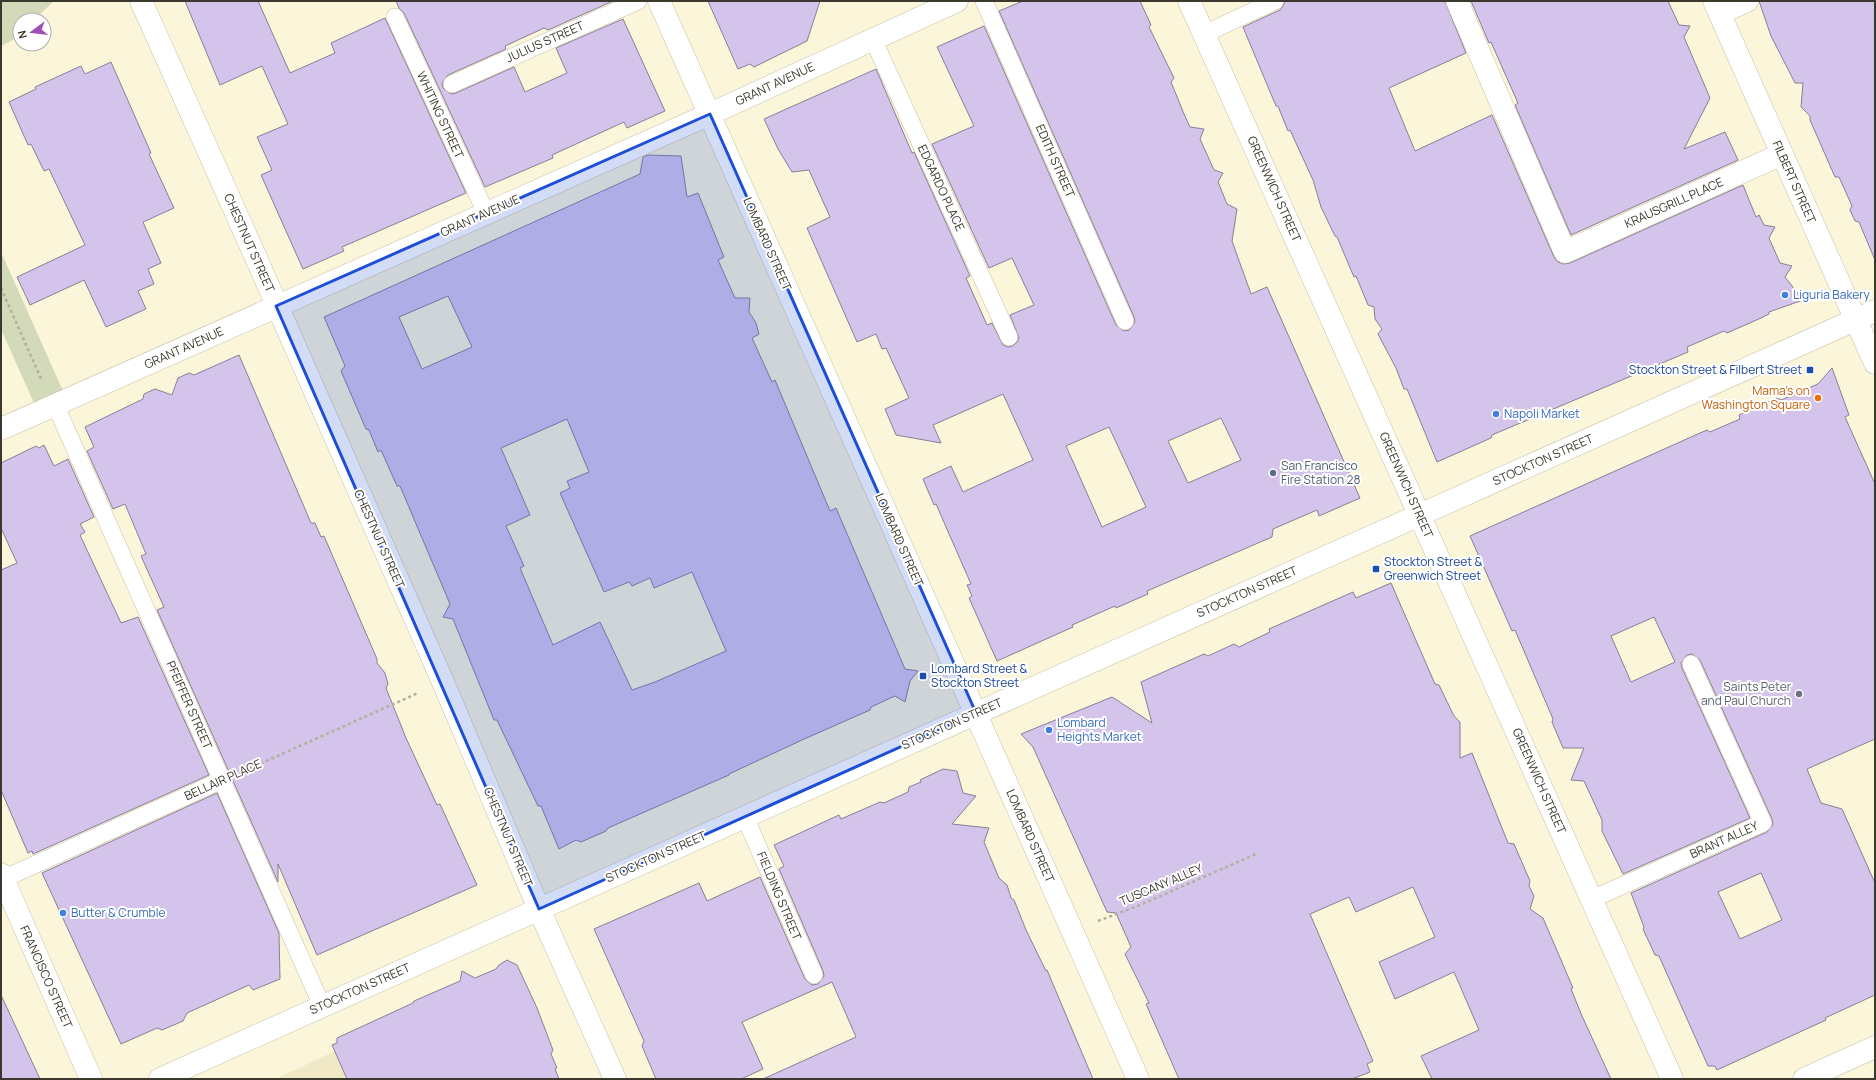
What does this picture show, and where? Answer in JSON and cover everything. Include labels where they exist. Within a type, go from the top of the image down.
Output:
[{"type":"street","name":"CHESTNUT STREET","points":[[141,1],[443,682],[539,909],[615,1079]]},
{"type":"street","name":"LOMBARD STREET","points":[[659,1],[1138,1079]]},
{"type":"street","name":"GRANT AVENUE","points":[[1,429],[710,114],[958,1]]},
{"type":"street","name":"GREENWICH STREET","points":[[1189,1],[1672,1079]]},
{"type":"street","name":"KRAUSGRILL PLACE","points":[[1457,1],[1565,252],[1782,154]]},
{"type":"street","points":[[1717,7],[1747,1]]},
{"type":"street","name":"FILBERT STREET","points":[[1717,7],[1875,363]]},
{"type":"street","name":"STOCKTON STREET","points":[[160,1079],[1875,311]]},
{"type":"street","name":"FRANCISCO STREET","points":[[2,877],[91,1079]]},
{"type":"street","points":[[1804,1079],[1875,1047]]},
{"type":"lane","name":"JULIUS STREET","points":[[452,84],[638,1]]},
{"type":"lane","name":"EDITH STREET","points":[[984,1],[1125,320]]},
{"type":"lane","points":[[1204,34],[1275,1]]},
{"type":"lane","name":"WHITING STREET","points":[[395,17],[486,213]]},
{"type":"lane","name":"EDGARDO PLACE","points":[[873,39],[1010,337]]},
{"type":"lane","name":"PFEIFFER STREET","points":[[55,404],[322,1006]]},
{"type":"lane","name":"BRANT ALLEY","points":[[1592,899],[1763,823],[1691,664]]},
{"type":"lane","name":"BELLAIR PLACE","points":[[2,877],[222,780]]},
{"type":"lane","name":"FIELDING STREET","points":[[745,817],[814,975]]},
{"type":"path","points":[[1,288],[39,375]]},
{"type":"path","name":"BELLAIR PLACE","points":[[222,780],[443,682]]},
{"type":"path","name":"TUSCANY ALLEY","points":[[1073,931],[1140,905],[1256,854]]},
{"type":"highlighted area","points":[[710,114],[976,713],[539,909],[276,306]]},
{"type":"shaded area","points":[[335,1051],[347,1079],[275,1079],[286,1074]]},
{"type":"green space","points":[[1,1],[54,1],[42,12],[12,12],[12,40],[1,46]]},
{"type":"green space","points":[[1,252],[67,400],[38,412],[1,329]]},
{"type":"building","points":[[185,1],[258,1],[290,73],[335,53],[331,43],[385,18],[466,193],[342,247],[344,251],[303,269],[261,175],[272,170],[257,137],[288,124],[262,66],[220,85]]},
{"type":"building","points":[[396,1],[613,1],[548,30],[544,28],[505,46],[506,49],[448,75],[442,83],[443,88],[451,94],[456,93],[514,67],[525,92],[567,73],[556,48],[623,19],[665,111],[627,128],[624,122],[552,155],[553,158],[485,187],[404,13],[399,8]]},
{"type":"building","points":[[708,1],[820,1],[807,41],[754,67],[750,64],[738,69]]},
{"type":"building","points":[[1023,1],[1140,1],[1151,25],[1149,27],[1174,78],[1171,82],[1190,127],[1204,129],[1200,139],[1214,170],[1223,173],[1218,182],[1227,204],[1237,209],[1232,241],[1251,294],[1267,287],[1360,498],[1319,516],[1317,510],[1273,529],[1272,537],[1147,591],[1148,594],[1116,608],[1115,606],[1072,625],[1073,627],[997,661],[969,598],[972,596],[967,585],[971,584],[936,504],[934,505],[923,479],[951,466],[963,492],[1033,460],[1003,394],[933,425],[941,443],[896,435],[885,409],[909,398],[886,348],[882,349],[876,334],[857,342],[807,228],[830,217],[809,170],[792,172],[778,149],[764,119],[876,69],[912,153],[914,152],[970,276],[966,278],[987,325],[992,323],[1003,345],[1008,347],[1013,346],[1019,338],[1010,315],[1034,305],[1012,258],[989,268],[932,144],[974,126],[937,47],[984,26],[1116,325],[1124,331],[1129,330],[1135,322],[1134,317],[999,11]],"holes":[[[1221,418],[1241,460],[1188,483],[1168,441]],[[1109,427],[1146,507],[1102,527],[1066,446]]]},
{"type":"building","points":[[1285,1],[1445,1],[1466,53],[1389,88],[1415,151],[1492,115],[1554,257],[1558,262],[1564,264],[1570,263],[1743,185],[1756,217],[1759,215],[1764,225],[1775,227],[1769,238],[1780,263],[1792,266],[1785,277],[1803,300],[1769,312],[1769,314],[1761,318],[1727,333],[1724,331],[1687,347],[1688,352],[1492,435],[1491,438],[1437,462],[1407,389],[1404,389],[1396,368],[1378,334],[1382,329],[1375,319],[1374,307],[1368,305],[1356,276],[1354,277],[1337,237],[1335,236],[1321,207],[1313,180],[1290,130],[1288,131],[1278,106],[1276,106],[1243,27],[1280,10]]},
{"type":"building","points":[[1471,1],[1668,1],[1679,25],[1690,26],[1684,37],[1710,98],[1684,149],[1725,132],[1738,160],[1571,235],[1515,105],[1518,103],[1491,42],[1489,43]]},
{"type":"building","points":[[1759,1],[1875,1],[1875,260],[1859,222],[1855,221],[1850,210],[1852,206],[1839,177],[1835,177],[1810,120],[1810,116],[1801,107],[1803,83],[1795,83],[1771,36]]},
{"type":"building","points":[[111,62],[151,153],[149,154],[174,208],[143,222],[161,263],[148,269],[154,284],[138,291],[146,309],[106,327],[84,280],[30,305],[17,277],[85,245],[49,169],[44,171],[31,144],[28,145],[9,102],[36,89],[35,87],[81,66],[85,74]]},
{"type":"building","points":[[648,155],[681,156],[687,197],[698,193],[724,257],[718,260],[735,298],[750,298],[749,312],[756,323],[759,334],[752,338],[772,382],[775,380],[830,511],[836,508],[905,669],[918,671],[910,681],[905,702],[895,696],[871,707],[870,710],[802,740],[729,775],[608,828],[606,831],[581,842],[576,840],[559,849],[541,806],[538,806],[497,720],[494,720],[453,619],[443,617],[450,604],[400,486],[397,486],[381,450],[378,452],[369,430],[366,429],[341,371],[345,366],[324,317],[640,174],[643,157]],"holes":[[[448,296],[472,347],[422,369],[399,317]],[[567,419],[589,472],[567,481],[570,488],[560,493],[604,592],[629,582],[632,586],[650,578],[654,588],[692,572],[726,651],[655,682],[632,690],[600,622],[553,645],[520,568],[524,566],[506,526],[530,515],[501,448]]]},
{"type":"building","points":[[239,355],[311,523],[315,523],[321,537],[324,536],[377,659],[377,663],[385,673],[388,684],[386,688],[406,738],[437,805],[440,804],[477,885],[317,955],[278,864],[278,882],[157,610],[164,607],[141,556],[146,554],[125,504],[113,509],[87,451],[94,447],[85,427],[143,399],[144,394],[155,389],[172,395],[178,378],[189,373],[194,375]]},
{"type":"building","points":[[1832,368],[1849,415],[1845,417],[1875,484],[1875,739],[1807,769],[1821,803],[1842,809],[1875,883],[1875,995],[1825,1018],[1826,1020],[1717,1070],[1715,1066],[1708,1066],[1659,956],[1655,955],[1643,929],[1644,927],[1631,893],[1767,832],[1773,824],[1700,660],[1692,654],[1687,655],[1681,663],[1682,668],[1750,818],[1623,874],[1602,831],[1602,820],[1584,781],[1571,780],[1584,748],[1563,748],[1552,722],[1553,719],[1515,630],[1512,631],[1470,536],[1700,433],[1707,430],[1710,432],[1740,419],[1739,415],[1777,398],[1781,400],[1818,384]],"holes":[[[1654,617],[1675,662],[1631,682],[1611,636]],[[1761,873],[1782,920],[1740,939],[1718,892]]]},
{"type":"building","points":[[44,445],[54,466],[68,459],[94,517],[80,524],[85,532],[80,535],[121,623],[138,617],[209,775],[33,854],[32,851],[28,853],[1,790],[1,570],[17,563],[1,528],[1,463],[36,446],[39,448]]},
{"type":"building","points":[[1391,583],[1435,684],[1439,685],[1454,716],[1460,722],[1460,758],[1472,753],[1508,843],[1514,844],[1530,881],[1529,886],[1534,896],[1530,909],[1543,918],[1573,988],[1571,989],[1582,1016],[1611,1079],[1432,1079],[1421,1056],[1479,1030],[1454,972],[1395,999],[1379,962],[1435,937],[1413,887],[1356,912],[1349,897],[1310,914],[1373,1061],[1367,1064],[1370,1072],[1352,1079],[1179,1079],[1146,1004],[1149,1003],[1125,954],[1131,947],[1116,913],[1107,912],[1033,747],[1021,734],[1112,697],[1152,723],[1141,682],[1204,654],[1208,656],[1234,644],[1239,647],[1270,632],[1269,629],[1353,592],[1356,598]]},
{"type":"building","points":[[943,769],[957,771],[963,793],[976,796],[952,824],[989,828],[984,842],[999,878],[1007,885],[1011,898],[1014,900],[1026,930],[1046,971],[1047,970],[1093,1079],[763,1079],[856,1037],[832,982],[742,1022],[763,1069],[741,1079],[656,1079],[642,1046],[644,1041],[594,929],[699,883],[707,901],[760,877],[805,979],[812,985],[818,984],[824,976],[823,971],[779,869],[784,866],[774,845],[839,815],[841,819],[880,802],[884,803],[908,792],[909,787]]},
{"type":"building","points":[[217,793],[279,933],[280,979],[253,990],[249,985],[187,1013],[183,1021],[162,1030],[157,1028],[121,1044],[42,873]]},
{"type":"building","points":[[507,960],[517,965],[537,1008],[553,1050],[551,1054],[557,1068],[555,1069],[559,1079],[347,1079],[332,1045],[337,1043],[337,1038],[460,981],[462,971],[475,978],[496,969]]},
{"type":"building","points":[[1,995],[40,1079],[1,1079]]},
{"type":"place","name":"Liguria Bakery","points":[[1785,295]]},
{"type":"place","name":"Stockton Street & Filbert Street","points":[[1810,370]]},
{"type":"place","name":"Mama's on Washington Square","points":[[1818,398]]},
{"type":"place","name":"Napoli Market","points":[[1496,414]]},
{"type":"place","name":"San Francisco Fire Station 28","points":[[1273,473]]},
{"type":"place","name":"Stockton Street & Greenwich Street","points":[[1376,569]]},
{"type":"place","name":"Lombard Street & Stockton Street","points":[[923,676]]},
{"type":"place","name":"Saints Peter and Paul Church","points":[[1799,694]]},
{"type":"place","name":"Lombard Heights Market","points":[[1049,730]]},
{"type":"place","name":"Butter & Crumble","points":[[63,913]]}]
